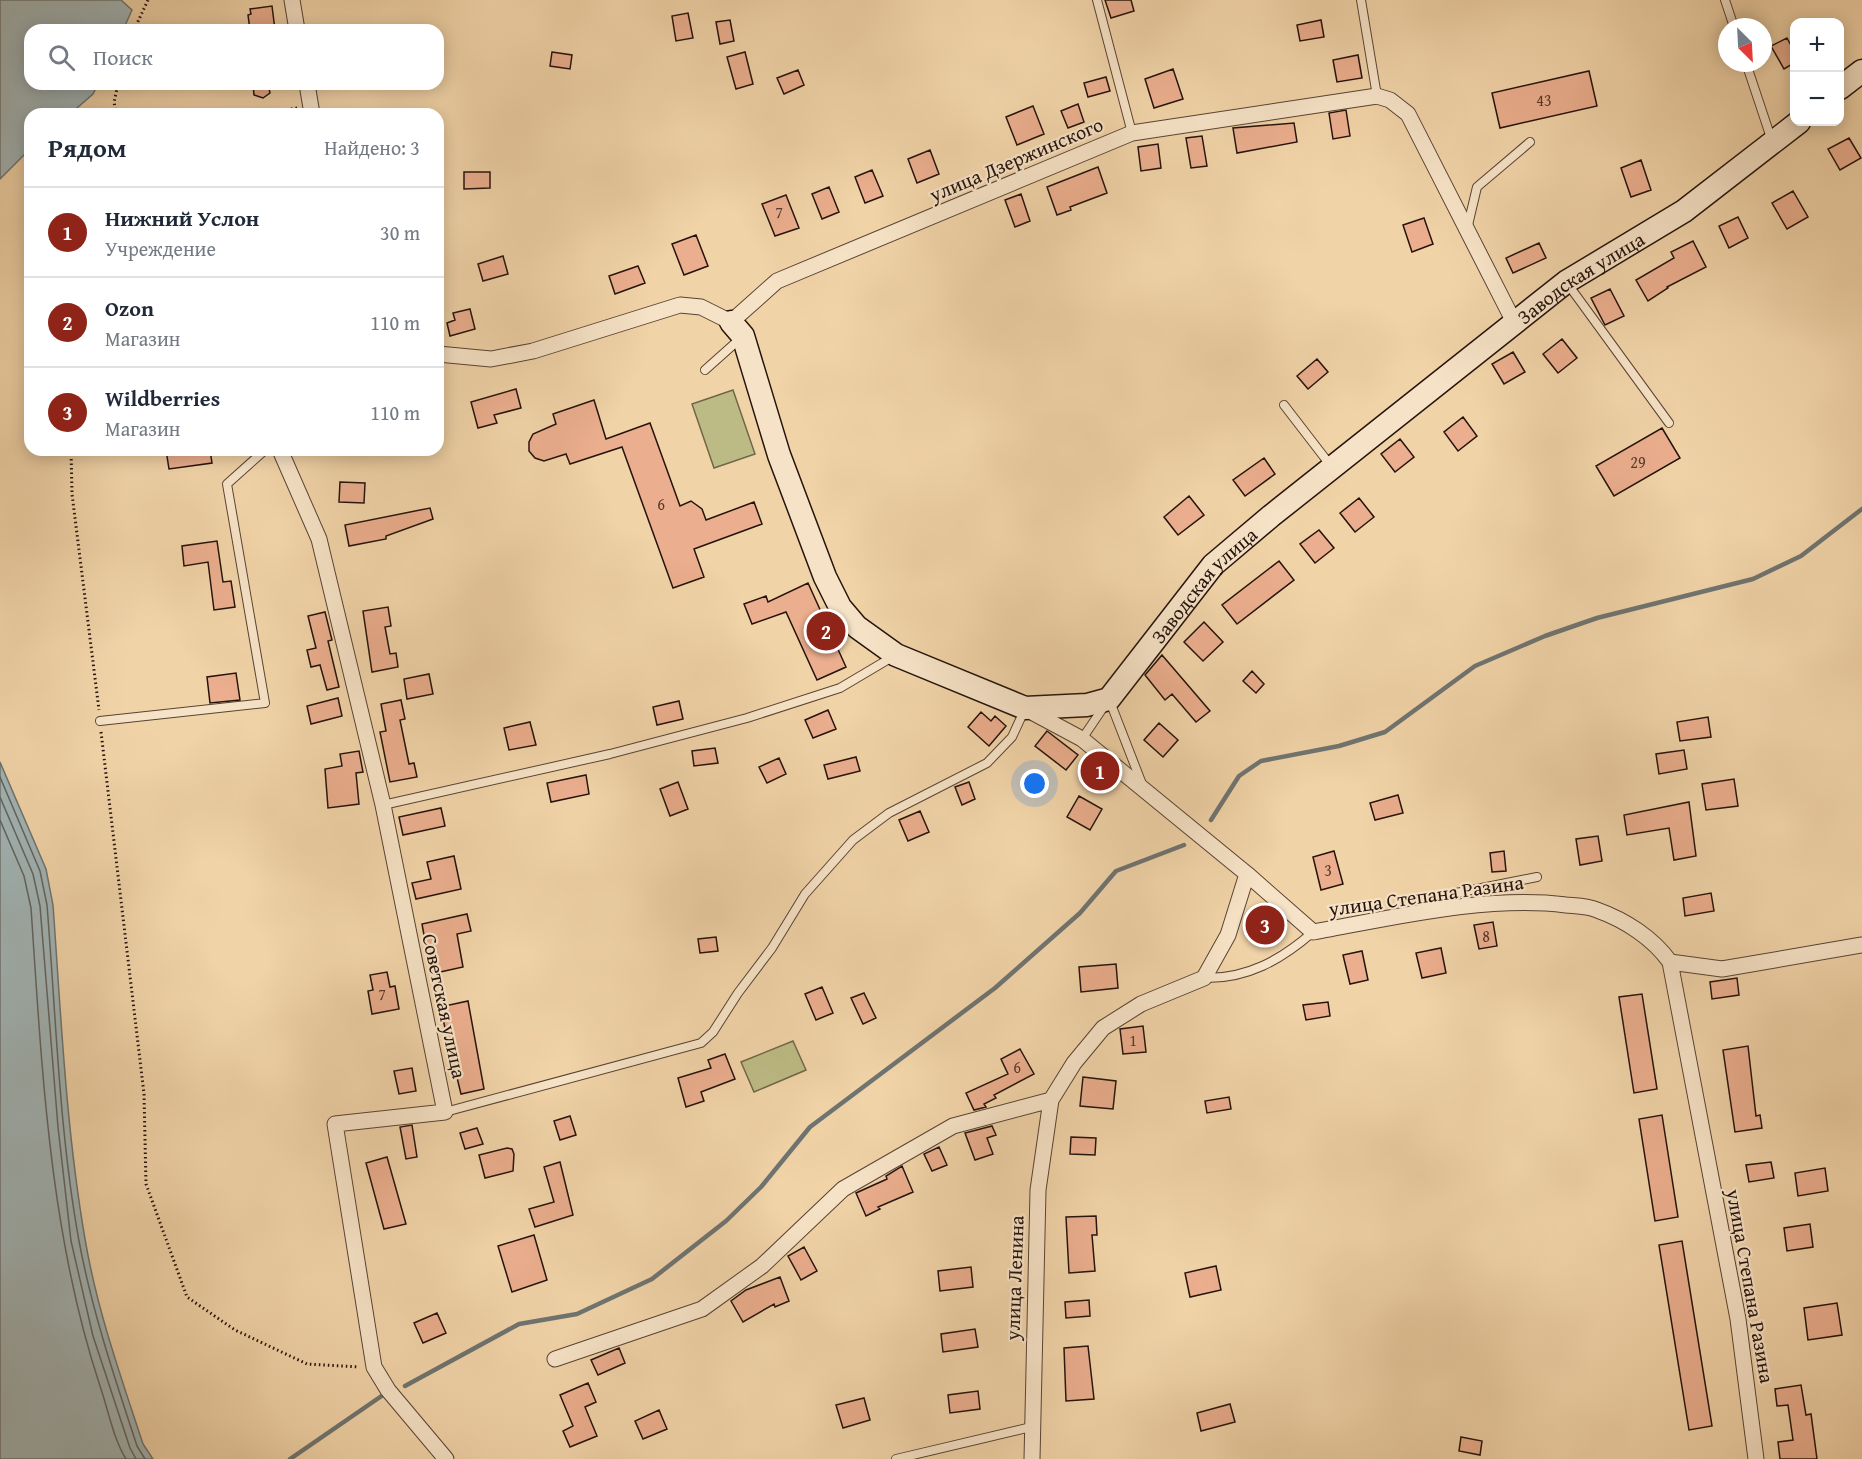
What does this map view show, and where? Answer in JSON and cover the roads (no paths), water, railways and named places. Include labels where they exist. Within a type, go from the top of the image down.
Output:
[{"type":"street","points":[[292,0],[296,24]]},
{"type":"street","points":[[1844,84],[1862,71]]},
{"type":"street","points":[[308,90],[311,108]]},
{"type":"street","points":[[1377,96],[1390,100],[1408,114],[1514,322]]},
{"type":"street","name":"улица Дзержинского","points":[[737,329],[777,281],[1132,134],[1377,96]]},
{"type":"street","name":"Заводская улица","points":[[1109,699],[1213,566],[1566,282],[1684,211],[1794,126]]},
{"type":"street","points":[[444,355],[491,359],[532,351],[680,305],[701,307],[716,312],[737,329],[779,455],[825,577],[840,607],[857,627],[896,655],[1025,708],[1082,739],[1247,874],[1312,932]]},
{"type":"street","name":"Советская улица","points":[[283,456],[319,539],[382,805],[445,1112]]},
{"type":"street","points":[[1025,708],[1087,705],[1109,699]]},
{"type":"street","points":[[1204,978],[1228,935],[1247,874]]},
{"type":"street","name":"улица Степана Разина","points":[[1312,932],[1419,914],[1532,901],[1595,909],[1635,928],[1670,962],[1738,1319],[1756,1459]]},
{"type":"street","points":[[1670,962],[1722,969],[1862,945]]},
{"type":"street","name":"улица Степана Разина","points":[[1051,1100],[1074,1063],[1103,1028],[1141,1004],[1204,978]]},
{"type":"street","points":[[555,1359],[702,1309],[762,1266],[843,1189],[953,1126],[1051,1100]]},
{"type":"street","name":"улица Ленина","points":[[1032,1459],[1038,1190],[1051,1100]]},
{"type":"street","points":[[445,1112],[334,1124],[374,1368],[388,1390],[432,1439],[446,1459]]},
{"type":"lane","points":[[1097,0],[1132,134]]},
{"type":"lane","points":[[1361,0],[1377,96]]},
{"type":"lane","points":[[1725,0],[1731,18]]},
{"type":"lane","points":[[1749,72],[1773,143]]},
{"type":"lane","points":[[1467,228],[1477,187],[1530,142]]},
{"type":"lane","points":[[1566,282],[1669,423]]},
{"type":"lane","points":[[705,370],[737,329]]},
{"type":"lane","points":[[1284,405],[1332,468]]},
{"type":"lane","points":[[100,721],[266,703],[227,484],[258,456]]},
{"type":"lane","points":[[382,805],[610,754],[747,718],[840,688],[896,655]]},
{"type":"lane","points":[[1082,739],[1109,699]]},
{"type":"lane","points":[[1109,699],[1143,787]]},
{"type":"lane","points":[[445,1112],[701,1042],[713,1032],[738,993],[772,948],[805,894],[853,840],[889,813],[987,763],[1012,737],[1023,718],[1025,708]]},
{"type":"lane","points":[[1419,914],[1431,898],[1537,877]]},
{"type":"lane","name":"улица Степана Разина","points":[[1204,978],[1225,978],[1267,966],[1290,953],[1312,932]]},
{"type":"lane","points":[[897,1459],[1031,1426]]},
{"type":"water","points":[[0,0],[121,0],[132,10],[126,24],[24,24],[24,90],[95,90],[77,108],[24,108],[24,155],[0,179]]},
{"type":"water","points":[[0,762],[46,869],[53,905],[73,1156],[85,1239],[110,1343],[143,1444],[153,1459],[0,1459]]},
{"type":"waterway","points":[[1211,820],[1239,776],[1261,761],[1339,746],[1385,732],[1475,666],[1545,636],[1597,618],[1753,579],[1801,556],[1862,509]]},
{"type":"waterway","points":[[405,1386],[519,1324],[577,1314],[652,1279],[726,1221],[761,1187],[810,1127],[995,988],[1080,913],[1116,871],[1184,845]]},
{"type":"waterway","points":[[290,1459],[383,1395]]},
{"type":"place","name":"Ozon","points":[[826,631]]},
{"type":"place","name":"Нижний Услон","points":[[1100,771]]},
{"type":"place","name":"Wildberries","points":[[1265,925]]}]
